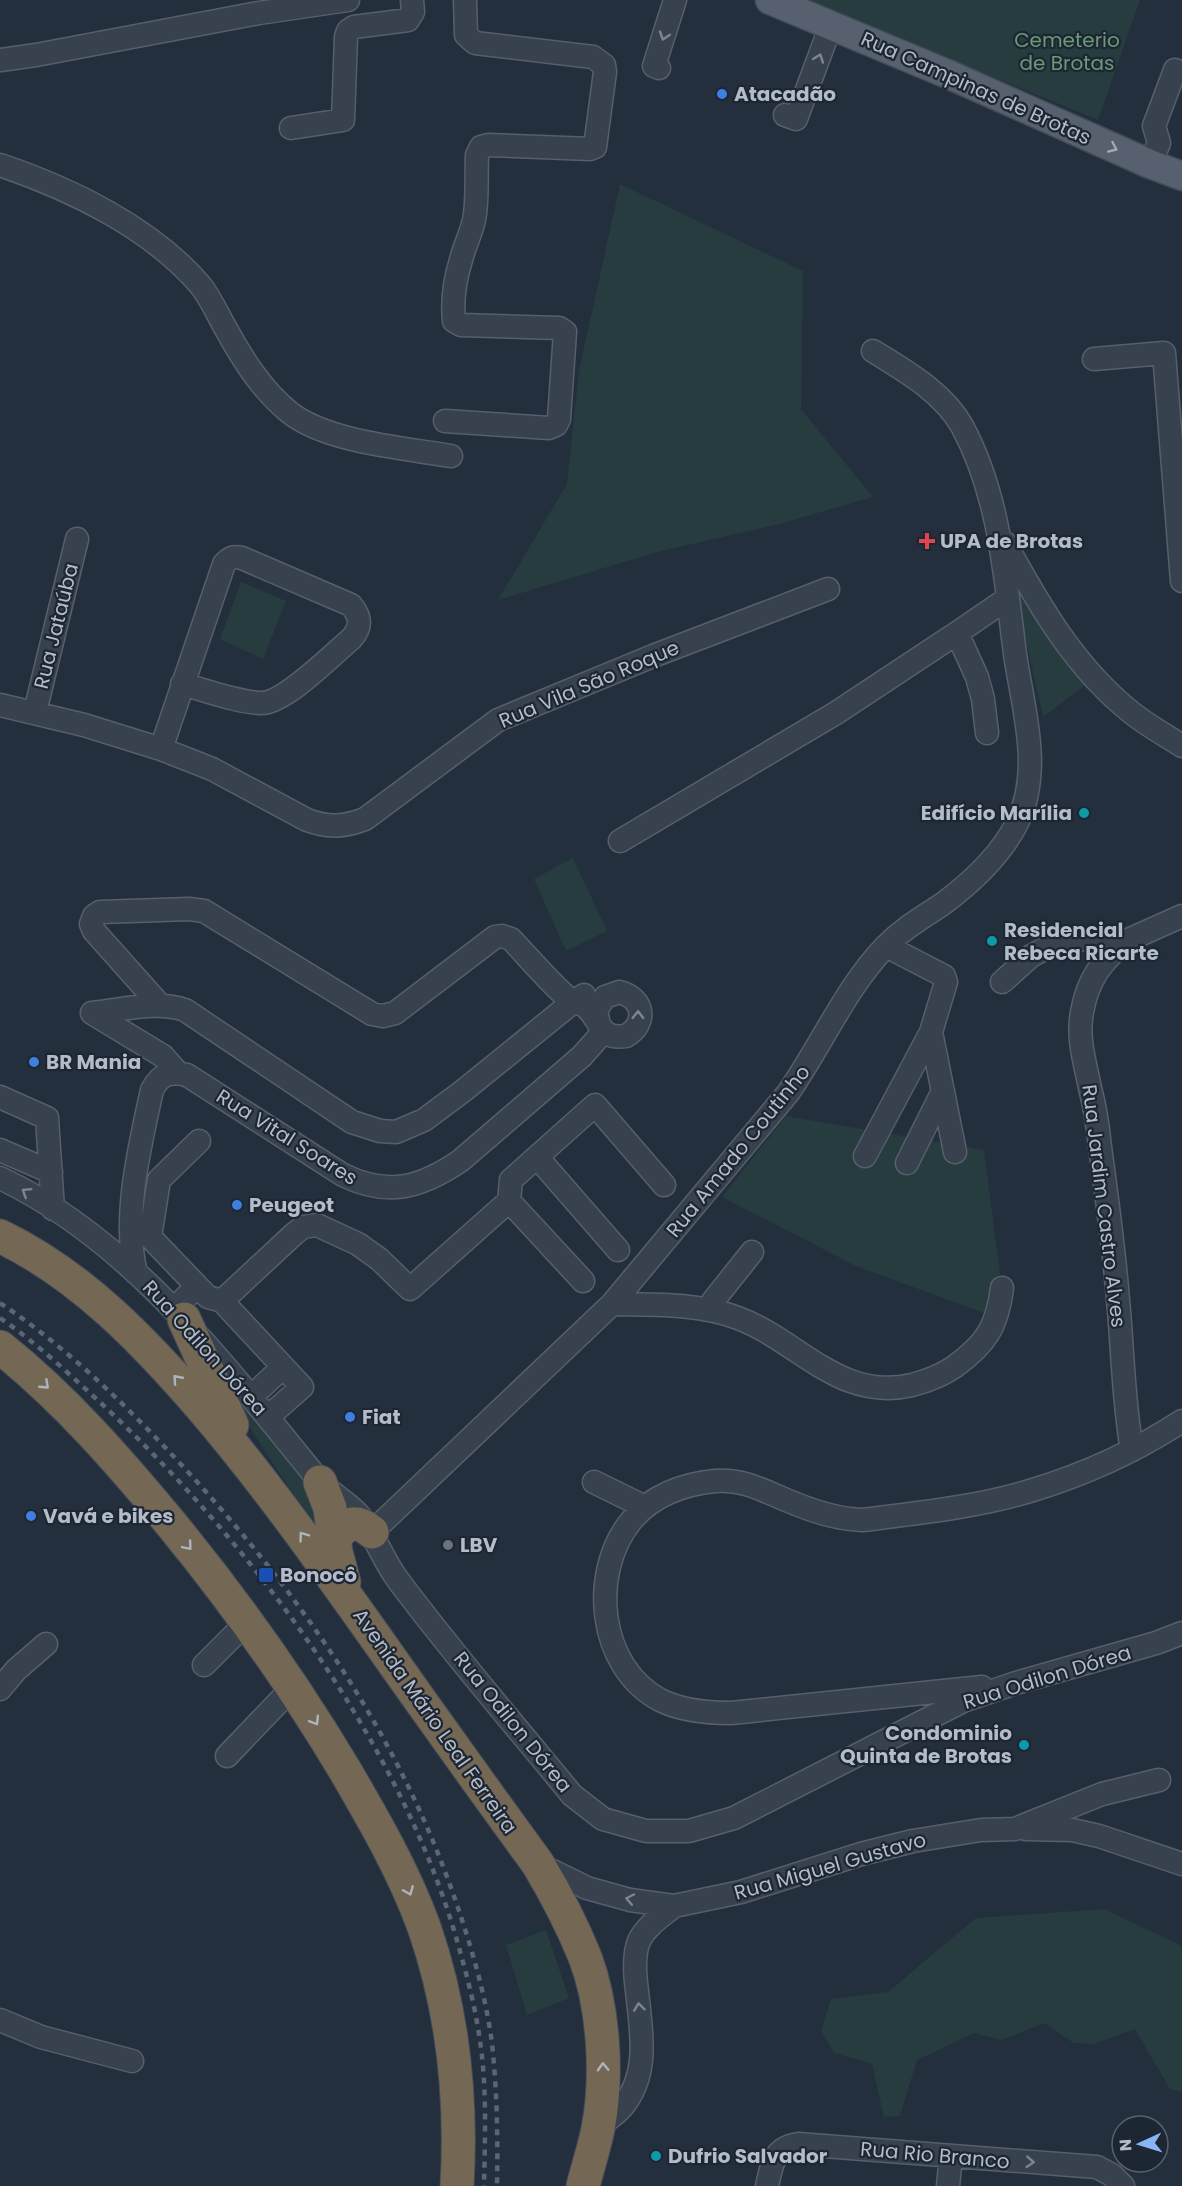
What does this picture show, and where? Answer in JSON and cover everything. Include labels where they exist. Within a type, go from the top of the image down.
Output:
[{"type":"highway","name":"Avenida Mário Leal Ferreira","points":[[0,1236],[50,1264],[87,1292],[124,1324],[174,1376],[256,1472],[537,1864],[572,1926],[586,1960],[596,1999],[602,2040],[603,2081],[598,2127],[583,2186]]},
{"type":"highway","points":[[179,1314],[256,1472]]},
{"type":"highway","points":[[0,1347],[27,1369],[92,1432],[217,1580],[293,1687],[370,1813],[391,1852],[423,1927],[444,1997],[451,2036],[458,2120],[457,2186]]},
{"type":"highway","points":[[320,1482],[330,1508],[333,1541],[350,1601]]},
{"type":"highway","points":[[333,1541],[344,1526],[350,1524],[362,1526],[372,1532]]},
{"type":"main road","name":"Rua Campinas de Brotas","points":[[770,0],[1182,176]]},
{"type":"street","points":[[0,60],[259,13],[347,0]]},
{"type":"street","points":[[291,128],[343,120],[348,31],[354,27],[408,20],[413,12],[412,0]]},
{"type":"street","points":[[445,421],[549,428],[556,425],[559,419],[565,332],[559,328],[461,325],[454,321],[453,313],[457,278],[475,217],[477,155],[481,147],[488,145],[590,149],[595,147],[605,72],[604,65],[593,57],[475,43],[466,35],[465,0]]},
{"type":"street","points":[[659,68],[654,66],[675,0]]},
{"type":"street","points":[[785,115],[796,118],[831,25]]},
{"type":"street","points":[[1150,164],[1159,143],[1154,126],[1175,70]]},
{"type":"street","points":[[0,165],[39,178],[101,209],[151,241],[177,262],[201,286],[252,371],[290,413],[310,425],[339,435],[451,456]]},
{"type":"street","name":"Rua Amado Coutinho","points":[[372,1532],[612,1304],[788,1093],[809,1063],[860,978],[886,946],[907,927],[943,903],[983,868],[996,855],[1016,825],[1027,798],[1030,763],[1028,725],[1019,678],[998,528],[990,494],[961,424],[936,394],[873,351]]},
{"type":"street","points":[[1094,359],[1164,353],[1175,391],[1182,581]]},
{"type":"street","points":[[998,528],[1051,623],[1074,654],[1131,712],[1182,746]]},
{"type":"street","name":"Rua Jataúba","points":[[35,712],[77,539]]},
{"type":"street","points":[[161,749],[182,684],[224,564],[234,556],[351,605],[357,613],[360,621],[357,632],[351,639],[287,694],[275,701],[261,704],[182,684]]},
{"type":"street","name":"Rua Vila São Roque","points":[[0,705],[84,725],[161,749],[213,769],[307,820],[333,827],[349,825],[365,819],[498,720],[653,656],[828,589]]},
{"type":"street","points":[[620,841],[836,713],[1008,598]]},
{"type":"street","points":[[957,633],[977,677],[983,699],[987,733]]},
{"type":"street","points":[[612,993],[589,993],[573,1002],[432,1114],[396,1132],[380,1131],[352,1122],[185,1010],[160,1005],[94,931],[91,924],[94,916],[100,912],[189,909],[204,911],[372,1014],[383,1016],[395,1012],[495,938],[502,936],[511,939],[573,1002],[587,1007],[601,1028],[610,1035],[626,1036],[638,1026],[640,1011],[633,998],[619,992],[612,993]]},
{"type":"street","points":[[1002,982],[1032,956],[1052,945],[1077,939],[1126,941],[1182,916]]},
{"type":"street","name":"Rua Jardim Castro Alves","points":[[1126,941],[1105,959],[1094,976],[1081,1013],[1080,1035],[1100,1143],[1119,1311],[1123,1391],[1132,1450]]},
{"type":"street","points":[[865,1156],[931,1032],[946,978],[886,946]]},
{"type":"street","points":[[601,1028],[596,1010],[605,997],[612,993]]},
{"type":"street","name":"Rua Vital Soares","points":[[160,1005],[92,1013],[163,1056],[177,1072],[187,1075],[342,1175],[360,1184],[381,1188],[420,1184],[460,1161],[582,1056],[601,1028]]},
{"type":"street","points":[[931,1032],[955,1152]]},
{"type":"street","points":[[136,1273],[131,1256],[131,1206],[152,1090],[158,1079],[177,1072]]},
{"type":"street","points":[[907,1163],[943,1091]]},
{"type":"street","points":[[0,1097],[47,1118],[54,1209]]},
{"type":"street","points":[[222,1301],[294,1234],[303,1227],[317,1225],[358,1244],[379,1259],[410,1289],[509,1201],[511,1180],[595,1105],[664,1185]]},
{"type":"street","points":[[199,1141],[159,1180],[150,1237],[208,1297],[222,1301],[302,1387],[268,1417]]},
{"type":"street","points":[[0,1150],[51,1173]]},
{"type":"street","points":[[537,1157],[618,1250]]},
{"type":"street","name":"Rua Odilon Dórea","points":[[0,1178],[54,1209],[92,1236],[136,1273],[179,1314],[268,1417],[320,1482],[357,1513],[372,1532],[396,1578],[572,1796],[603,1819],[646,1831],[688,1831],[734,1818],[963,1701],[1016,1683],[1156,1643],[1182,1633]]},
{"type":"street","points":[[509,1201],[583,1281]]},
{"type":"street","points":[[92,1236],[119,1227],[126,1219],[131,1206]]},
{"type":"street","points":[[709,1309],[752,1252]]},
{"type":"street","points":[[179,1314],[197,1286]]},
{"type":"street","points":[[612,1304],[709,1309],[740,1319],[768,1333],[834,1375],[856,1384],[878,1389],[901,1388],[926,1382],[950,1370],[972,1354],[989,1333],[999,1311],[1002,1288]]},
{"type":"street","points":[[251,1397],[283,1367]]},
{"type":"street","points":[[1016,1683],[731,1713],[700,1712],[679,1707],[660,1700],[642,1687],[621,1661],[610,1641],[606,1616],[606,1592],[611,1562],[618,1540],[631,1521],[645,1507],[665,1494],[681,1488],[727,1480],[750,1484],[830,1516],[862,1520],[964,1506],[1031,1491],[1072,1478],[1132,1450],[1182,1421]]},
{"type":"street","points":[[594,1482],[645,1507]]},
{"type":"street","points":[[204,1665],[248,1621]]},
{"type":"street","points":[[0,1689],[16,1670],[46,1644]]},
{"type":"street","points":[[227,1756],[293,1687]]},
{"type":"street","name":"Rua Miguel Gustavo","points":[[674,1906],[741,1892],[861,1854],[913,1841],[981,1830],[1015,1829],[1102,1794],[1158,1780]]},
{"type":"street","points":[[1015,1829],[1081,1832],[1182,1864]]},
{"type":"street","points":[[537,1864],[587,1888],[630,1900],[674,1906]]},
{"type":"street","points":[[598,2127],[622,2107],[636,2086],[641,2066],[642,2033],[635,1981],[639,1942],[649,1927],[674,1906]]},
{"type":"street","points":[[0,2020],[41,2037],[132,2061]]},
{"type":"street","name":"Rua Rio Branco","points":[[768,2186],[775,2156],[785,2146],[798,2144],[1096,2167],[1112,2175],[1123,2186]]},
{"type":"street","points":[[948,2186],[951,2156]]},
{"type":"green space","name":"Cemeterio de Brotas","points":[[807,0],[1140,0],[1098,120]]},
{"type":"green space","points":[[620,184],[803,271],[801,409],[873,497],[779,524],[657,552],[498,600],[567,484],[579,371]]},
{"type":"green space","points":[[241,582],[286,601],[263,659],[220,639]]},
{"type":"green space","points":[[1021,586],[1088,683],[1043,717],[1014,587]]},
{"type":"green space","points":[[573,858],[607,931],[566,951],[534,879]]},
{"type":"green space","points":[[786,1116],[984,1150],[1000,1274],[984,1313],[856,1266],[722,1197]]},
{"type":"green space","points":[[221,1375],[321,1500],[325,1537],[257,1439]]},
{"type":"green space","points":[[1104,1909],[1182,1946],[1182,2092],[1170,2089],[1135,2029],[1094,2044],[1074,2043],[1044,2023],[1002,2040],[974,2033],[917,2060],[900,2116],[884,2117],[872,2064],[834,2053],[821,2031],[831,1999],[888,1992],[976,1918]]},
{"type":"green space","points":[[546,1930],[569,1998],[527,2015],[506,1945]]},
{"type":"railway","points":[[0,1303],[80,1364],[153,1435],[199,1484],[240,1531],[316,1630],[350,1681],[381,1734],[410,1789],[435,1846],[457,1905],[478,1973],[494,2061],[497,2186]]},
{"type":"railway","points":[[0,1318],[40,1349],[103,1405],[160,1461],[215,1522],[269,1588],[319,1657],[364,1729],[404,1803],[436,1879],[467,1976],[484,2076],[484,2186]]},
{"type":"place","name":"Atacadão","points":[[722,94]]},
{"type":"place","name":"UPA de Brotas","points":[[927,541]]},
{"type":"place","name":"Edifício Marília","points":[[1084,813]]},
{"type":"place","name":"Residencial Rebeca Ricarte","points":[[992,941]]},
{"type":"place","name":"BR Mania","points":[[34,1062]]},
{"type":"place","name":"Peugeot","points":[[237,1205]]},
{"type":"place","name":"Fiat","points":[[350,1417]]},
{"type":"place","name":"Vavá e bikes","points":[[31,1516]]},
{"type":"place","name":"LBV","points":[[448,1545]]},
{"type":"place","name":"Bonocô","points":[[266,1575]]},
{"type":"place","name":"Condominio Quinta de Brotas","points":[[1024,1745]]},
{"type":"place","name":"Dufrio Salvador","points":[[656,2156]]}]
